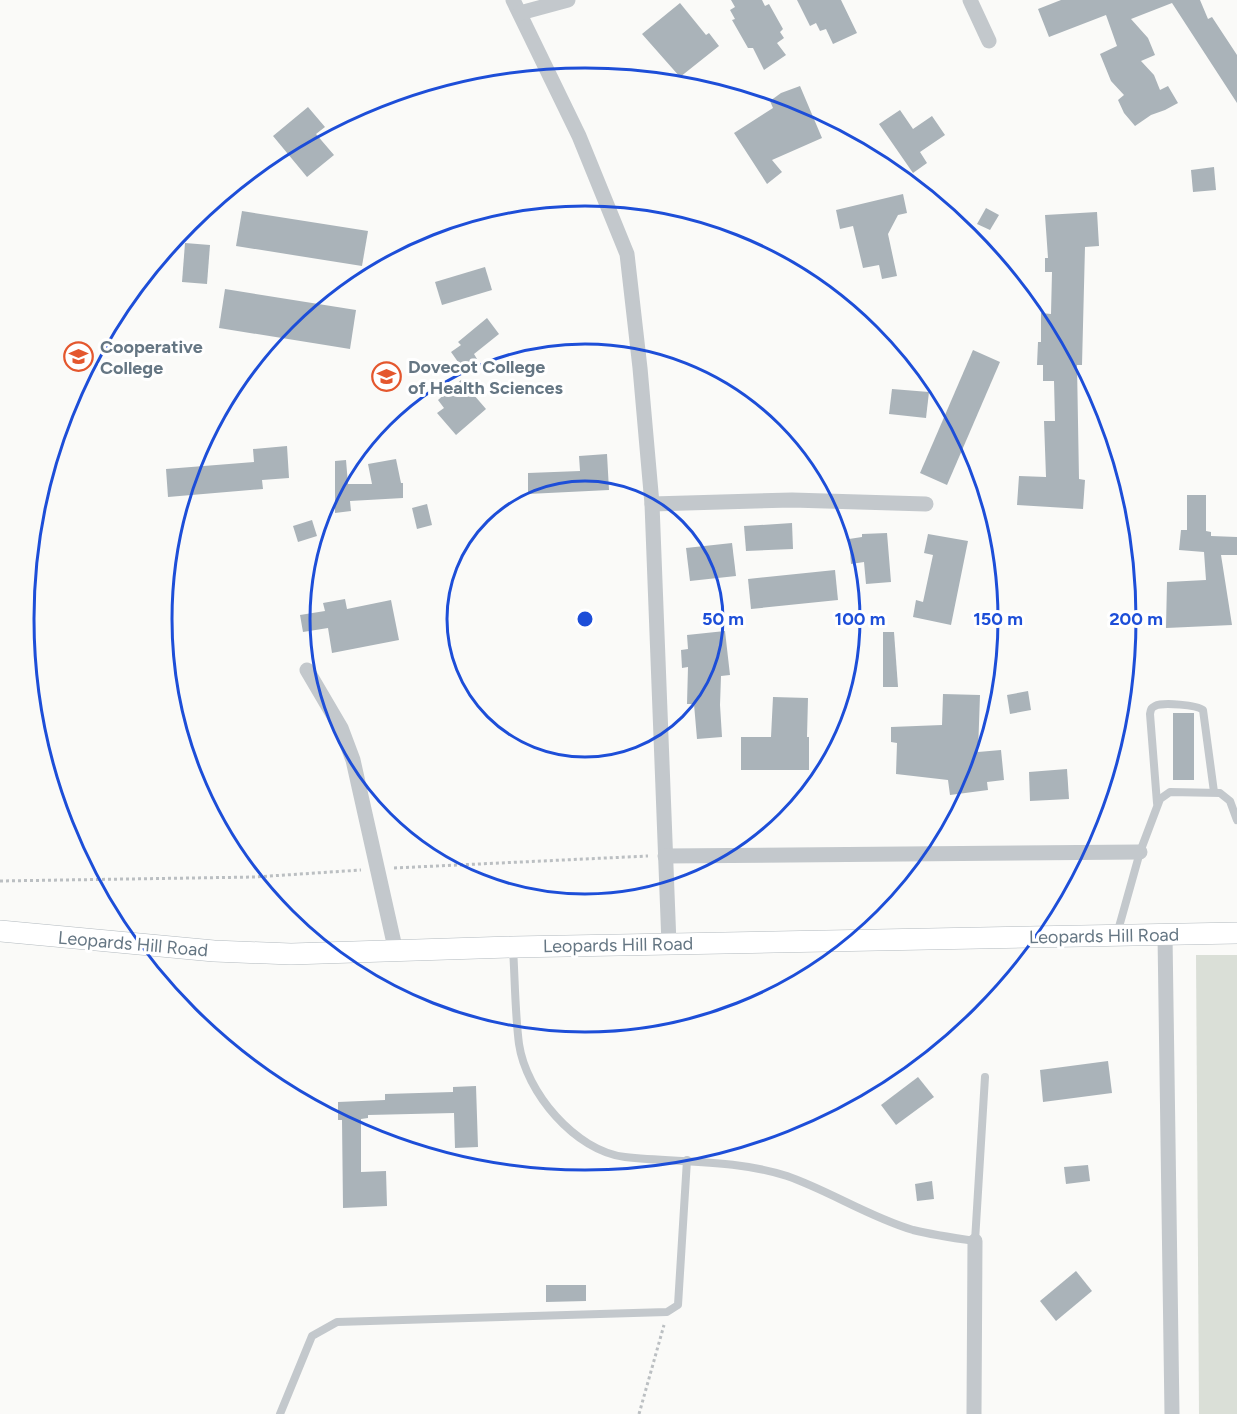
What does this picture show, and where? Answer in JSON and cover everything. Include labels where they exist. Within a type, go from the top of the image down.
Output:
[{"type":"main road","name":"Leopards Hill Road","points":[[0,931],[253,954],[1237,933]]},
{"type":"street","points":[[568,0],[516,7],[579,136],[627,254],[652,504],[669,944]]},
{"type":"street","points":[[970,0],[989,41]]},
{"type":"street","points":[[652,504],[792,500],[926,504]]},
{"type":"street","points":[[307,670],[340,728],[352,760],[396,952]]},
{"type":"street","points":[[665,856],[1140,852]]},
{"type":"street","points":[[1165,934],[1172,1414]]},
{"type":"street","points":[[974,1414],[975,1241]]},
{"type":"lane","points":[[1116,935],[1157,803],[1150,714],[1152,709],[1159,704],[1196,706],[1203,710],[1214,792]]},
{"type":"lane","points":[[1157,803],[1170,792],[1214,792],[1228,797],[1237,820]]},
{"type":"lane","points":[[513,947],[519,1044],[525,1066],[555,1117],[600,1149],[622,1156],[725,1163],[786,1176],[911,1229],[975,1241],[985,1077]]},
{"type":"lane","points":[[280,1414],[312,1336],[337,1322],[667,1312],[678,1305],[687,1160]]},
{"type":"path","points":[[0,881],[255,877],[665,856]]},
{"type":"path","points":[[639,1414],[667,1312]]},
{"type":"shaded area","points":[[1196,955],[1237,955],[1237,1414],[1199,1414]]},
{"type":"building","points":[[731,0],[762,0],[765,6],[769,4],[783,29],[780,32],[784,38],[777,43],[786,55],[764,70],[753,48],[748,48],[732,20],[735,19],[730,10],[735,7]]},
{"type":"building","points":[[797,0],[841,0],[857,33],[833,44],[826,29],[820,31],[816,23],[810,26]]},
{"type":"building","points":[[1061,0],[1200,0],[1208,19],[1212,17],[1237,55],[1237,103],[1172,3],[1131,19],[1148,38],[1155,55],[1141,61],[1154,75],[1160,90],[1168,86],[1178,103],[1151,115],[1135,126],[1124,113],[1118,100],[1124,95],[1111,81],[1100,54],[1117,46],[1106,15],[1049,37],[1038,9]]},
{"type":"building","points":[[680,3],[706,35],[709,33],[719,46],[680,77],[642,34]]},
{"type":"building","points":[[800,86],[822,138],[772,160],[782,172],[767,184],[734,133],[773,108],[770,101],[781,93]]},
{"type":"building","points":[[308,107],[325,127],[316,134],[334,155],[307,177],[273,136]]},
{"type":"building","points":[[900,110],[913,129],[932,116],[945,135],[920,152],[927,163],[913,173],[879,124]]},
{"type":"building","points":[[1214,167],[1216,190],[1193,192],[1191,170]]},
{"type":"building","points":[[903,194],[907,213],[898,215],[888,234],[897,276],[882,279],[879,265],[863,268],[853,226],[840,229],[836,210]]},
{"type":"building","points":[[986,208],[999,215],[990,230],[977,224]]},
{"type":"building","points":[[242,211],[368,231],[362,266],[236,246]]},
{"type":"building","points":[[1097,212],[1099,246],[1085,247],[1082,365],[1077,365],[1079,479],[1085,480],[1083,509],[1017,505],[1019,476],[1046,477],[1044,421],[1055,421],[1054,381],[1043,381],[1043,365],[1037,365],[1038,342],[1041,342],[1041,313],[1051,314],[1052,272],[1045,272],[1045,258],[1048,258],[1045,215]]},
{"type":"building","points":[[185,243],[210,245],[207,284],[182,282]]},
{"type":"building","points":[[485,267],[492,290],[442,305],[435,282]]},
{"type":"building","points":[[225,289],[356,310],[350,349],[219,328]]},
{"type":"building","points":[[487,318],[499,334],[474,354],[477,359],[463,369],[451,352],[461,345],[458,342]]},
{"type":"building","points":[[973,350],[1000,362],[947,485],[920,473]]},
{"type":"building","points":[[461,380],[486,409],[456,435],[437,413],[444,408],[438,400]]},
{"type":"building","points":[[892,389],[929,392],[926,418],[889,414]]},
{"type":"building","points":[[287,446],[289,478],[262,480],[263,489],[168,497],[166,469],[254,462],[253,449]]},
{"type":"building","points":[[607,454],[609,490],[528,494],[528,473],[580,471],[579,456]]},
{"type":"building","points":[[396,459],[401,483],[403,483],[403,498],[350,501],[351,511],[335,513],[335,461],[346,460],[348,484],[372,484],[368,464]]},
{"type":"building","points":[[1187,495],[1206,495],[1206,531],[1211,532],[1211,536],[1237,537],[1237,555],[1221,555],[1232,625],[1166,628],[1167,582],[1206,580],[1204,552],[1179,550],[1181,530],[1187,530]]},
{"type":"building","points":[[427,504],[432,525],[417,529],[412,508]]},
{"type":"building","points":[[312,520],[317,536],[298,542],[293,526]]},
{"type":"building","points":[[792,523],[793,549],[746,551],[744,526]]},
{"type":"building","points":[[887,533],[891,582],[866,584],[864,562],[851,564],[849,539],[862,537],[862,534]]},
{"type":"building","points":[[928,534],[968,541],[951,625],[913,617],[916,600],[923,602],[933,555],[924,553]]},
{"type":"building","points":[[732,543],[736,576],[690,581],[686,548]]},
{"type":"building","points":[[835,570],[838,600],[751,609],[748,579]]},
{"type":"building","points":[[345,599],[347,609],[391,600],[399,640],[332,653],[328,628],[303,632],[300,615],[325,611],[323,603]]},
{"type":"building","points":[[725,631],[730,675],[721,676],[722,737],[697,739],[694,704],[687,704],[688,667],[682,668],[681,650],[688,649],[687,635]]},
{"type":"building","points":[[883,632],[894,632],[898,687],[883,687]]},
{"type":"building","points":[[1028,691],[1031,710],[1010,714],[1007,695]]},
{"type":"building","points":[[943,694],[980,695],[978,752],[1001,750],[1004,780],[987,782],[988,790],[950,795],[948,780],[896,774],[897,743],[891,742],[891,727],[942,725]]},
{"type":"building","points":[[773,697],[808,698],[809,770],[741,770],[741,737],[771,737]]},
{"type":"building","points":[[1173,713],[1194,713],[1194,780],[1173,780]]},
{"type":"building","points":[[1067,769],[1069,799],[1030,801],[1029,772]]},
{"type":"building","points":[[1108,1061],[1112,1093],[1043,1102],[1040,1070]]},
{"type":"building","points":[[918,1077],[934,1097],[896,1125],[881,1105]]},
{"type":"building","points":[[476,1086],[478,1147],[455,1148],[454,1113],[368,1115],[368,1118],[361,1119],[361,1172],[386,1171],[387,1206],[343,1208],[342,1120],[338,1120],[338,1102],[385,1100],[385,1094],[453,1092],[453,1087]]},
{"type":"building","points":[[1088,1165],[1090,1181],[1066,1184],[1064,1167]]},
{"type":"building","points":[[932,1181],[934,1199],[917,1201],[915,1184]]},
{"type":"building","points":[[1076,1271],[1092,1291],[1056,1321],[1040,1301]]},
{"type":"building","points":[[546,1285],[586,1285],[586,1301],[546,1302]]},
{"type":"place","name":"Cooperative College","points":[[79,357]]},
{"type":"place","name":"Dovecot College of Health Sciences","points":[[387,377]]}]
